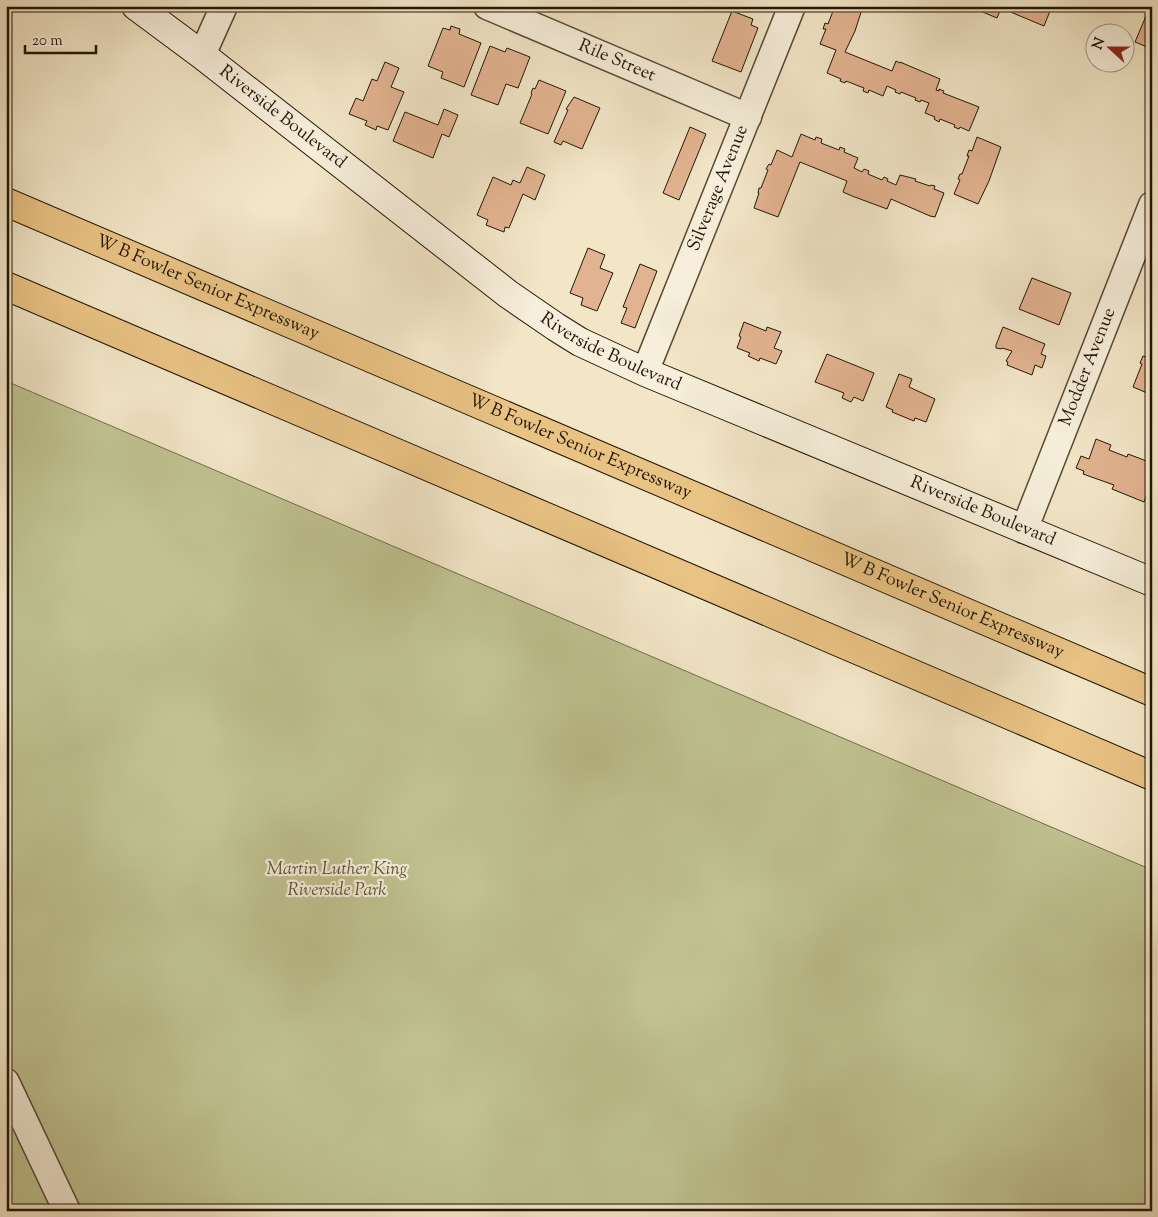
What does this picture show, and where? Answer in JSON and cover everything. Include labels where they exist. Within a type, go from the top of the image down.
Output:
[{"type":"highway","name":"W B Fowler Senior Expressway","points":[[6,202],[1152,692]]},
{"type":"highway","points":[[6,286],[1152,776]]},
{"type":"street","name":"Riverside Boulevard","points":[[136,6],[202,55],[534,313],[580,342],[645,372],[1152,582]]},
{"type":"street","points":[[202,55],[224,6]]},
{"type":"street","name":"Rile Street","points":[[487,6],[748,116]]},
{"type":"street","name":"Silverage Avenue","points":[[645,372],[792,6]]},
{"type":"street","name":"Modder Avenue","points":[[1024,530],[1152,205]]},
{"type":"street","points":[[6,1082],[67,1211]]},
{"type":"green space","name":"Martin Luther King Riverside Park","points":[[6,381],[1152,870],[1152,1211],[6,1211]]},
{"type":"building","points":[[835,6],[863,6],[855,31],[845,52],[892,71],[896,61],[940,79],[936,90],[939,91],[939,89],[944,91],[943,93],[979,107],[969,131],[960,127],[959,129],[954,127],[955,125],[940,119],[939,122],[934,119],[935,117],[925,113],[929,103],[921,100],[920,102],[915,100],[916,98],[901,92],[900,94],[895,92],[896,90],[887,86],[883,96],[869,90],[868,93],[863,91],[864,88],[846,81],[845,83],[840,81],[841,79],[827,73],[836,50],[820,44],[826,29],[823,29],[825,23],[828,24]]},
{"type":"building","points":[[968,6],[1052,6],[1044,26],[1001,8],[997,18]]},
{"type":"building","points":[[732,11],[753,19],[751,25],[758,28],[741,72],[712,61]]},
{"type":"building","points":[[1146,16],[1152,18],[1152,49],[1136,42]]},
{"type":"building","points":[[451,26],[460,29],[459,34],[481,43],[464,87],[441,78],[443,72],[428,66],[443,28],[450,30]]},
{"type":"building","points":[[490,46],[505,52],[507,48],[530,57],[518,88],[506,84],[498,105],[471,95]]},
{"type":"building","points":[[385,62],[399,68],[391,87],[404,92],[388,130],[377,126],[376,130],[365,125],[367,121],[349,114],[356,98],[363,101],[372,79],[377,81]]},
{"type":"building","points":[[539,80],[566,91],[548,134],[520,123],[533,88],[535,89]]},
{"type":"building","points":[[574,97],[600,108],[582,149],[563,141],[561,145],[554,142],[568,110],[566,109]]},
{"type":"building","points":[[444,109],[458,115],[449,137],[442,134],[433,158],[393,141],[405,112],[438,125]]},
{"type":"building","points":[[690,127],[706,134],[679,200],[663,193]]},
{"type":"building","points":[[801,134],[815,140],[816,137],[822,139],[821,143],[839,150],[840,147],[845,149],[844,152],[858,158],[854,168],[862,172],[864,169],[869,171],[868,174],[882,180],[884,177],[888,179],[887,181],[896,185],[900,175],[935,186],[934,189],[944,193],[935,217],[891,199],[887,209],[852,196],[843,192],[847,181],[800,162],[778,217],[754,208],[759,188],[761,188],[768,170],[766,169],[769,164],[771,165],[777,150],[792,157]]},
{"type":"building","points":[[977,137],[1001,147],[989,181],[978,204],[954,194],[960,180],[958,179],[969,156],[967,156],[969,150],[972,151]]},
{"type":"building","points":[[527,167],[545,175],[535,200],[523,194],[509,228],[505,227],[504,232],[486,225],[488,220],[477,215],[493,177],[511,185],[513,180],[520,183]]},
{"type":"building","points":[[588,248],[605,255],[600,268],[613,273],[597,311],[581,305],[583,298],[570,293]]},
{"type":"building","points":[[640,264],[657,271],[635,328],[621,323],[627,308],[623,307]]},
{"type":"building","points":[[1032,278],[1071,293],[1059,325],[1019,309]]},
{"type":"building","points":[[744,322],[766,331],[767,327],[781,332],[774,348],[782,351],[776,364],[760,358],[759,361],[748,356],[750,353],[737,348]]},
{"type":"building","points":[[1003,327],[1045,344],[1041,354],[1046,356],[1042,368],[1035,365],[1032,375],[1007,365],[1008,362],[1006,361],[1012,351],[996,348]]},
{"type":"building","points":[[1149,350],[1152,351],[1152,395],[1133,387],[1142,364],[1140,363],[1143,356],[1146,357]]},
{"type":"building","points":[[827,354],[874,373],[863,401],[854,397],[851,402],[842,398],[844,393],[815,382]]},
{"type":"building","points":[[899,374],[912,379],[909,387],[935,399],[926,422],[915,418],[914,421],[892,412],[893,410],[886,407]]},
{"type":"building","points":[[1096,439],[1111,445],[1109,450],[1127,457],[1128,454],[1152,463],[1152,481],[1144,502],[1112,489],[1114,485],[1083,474],[1084,471],[1076,468],[1081,456],[1089,459]]}]
